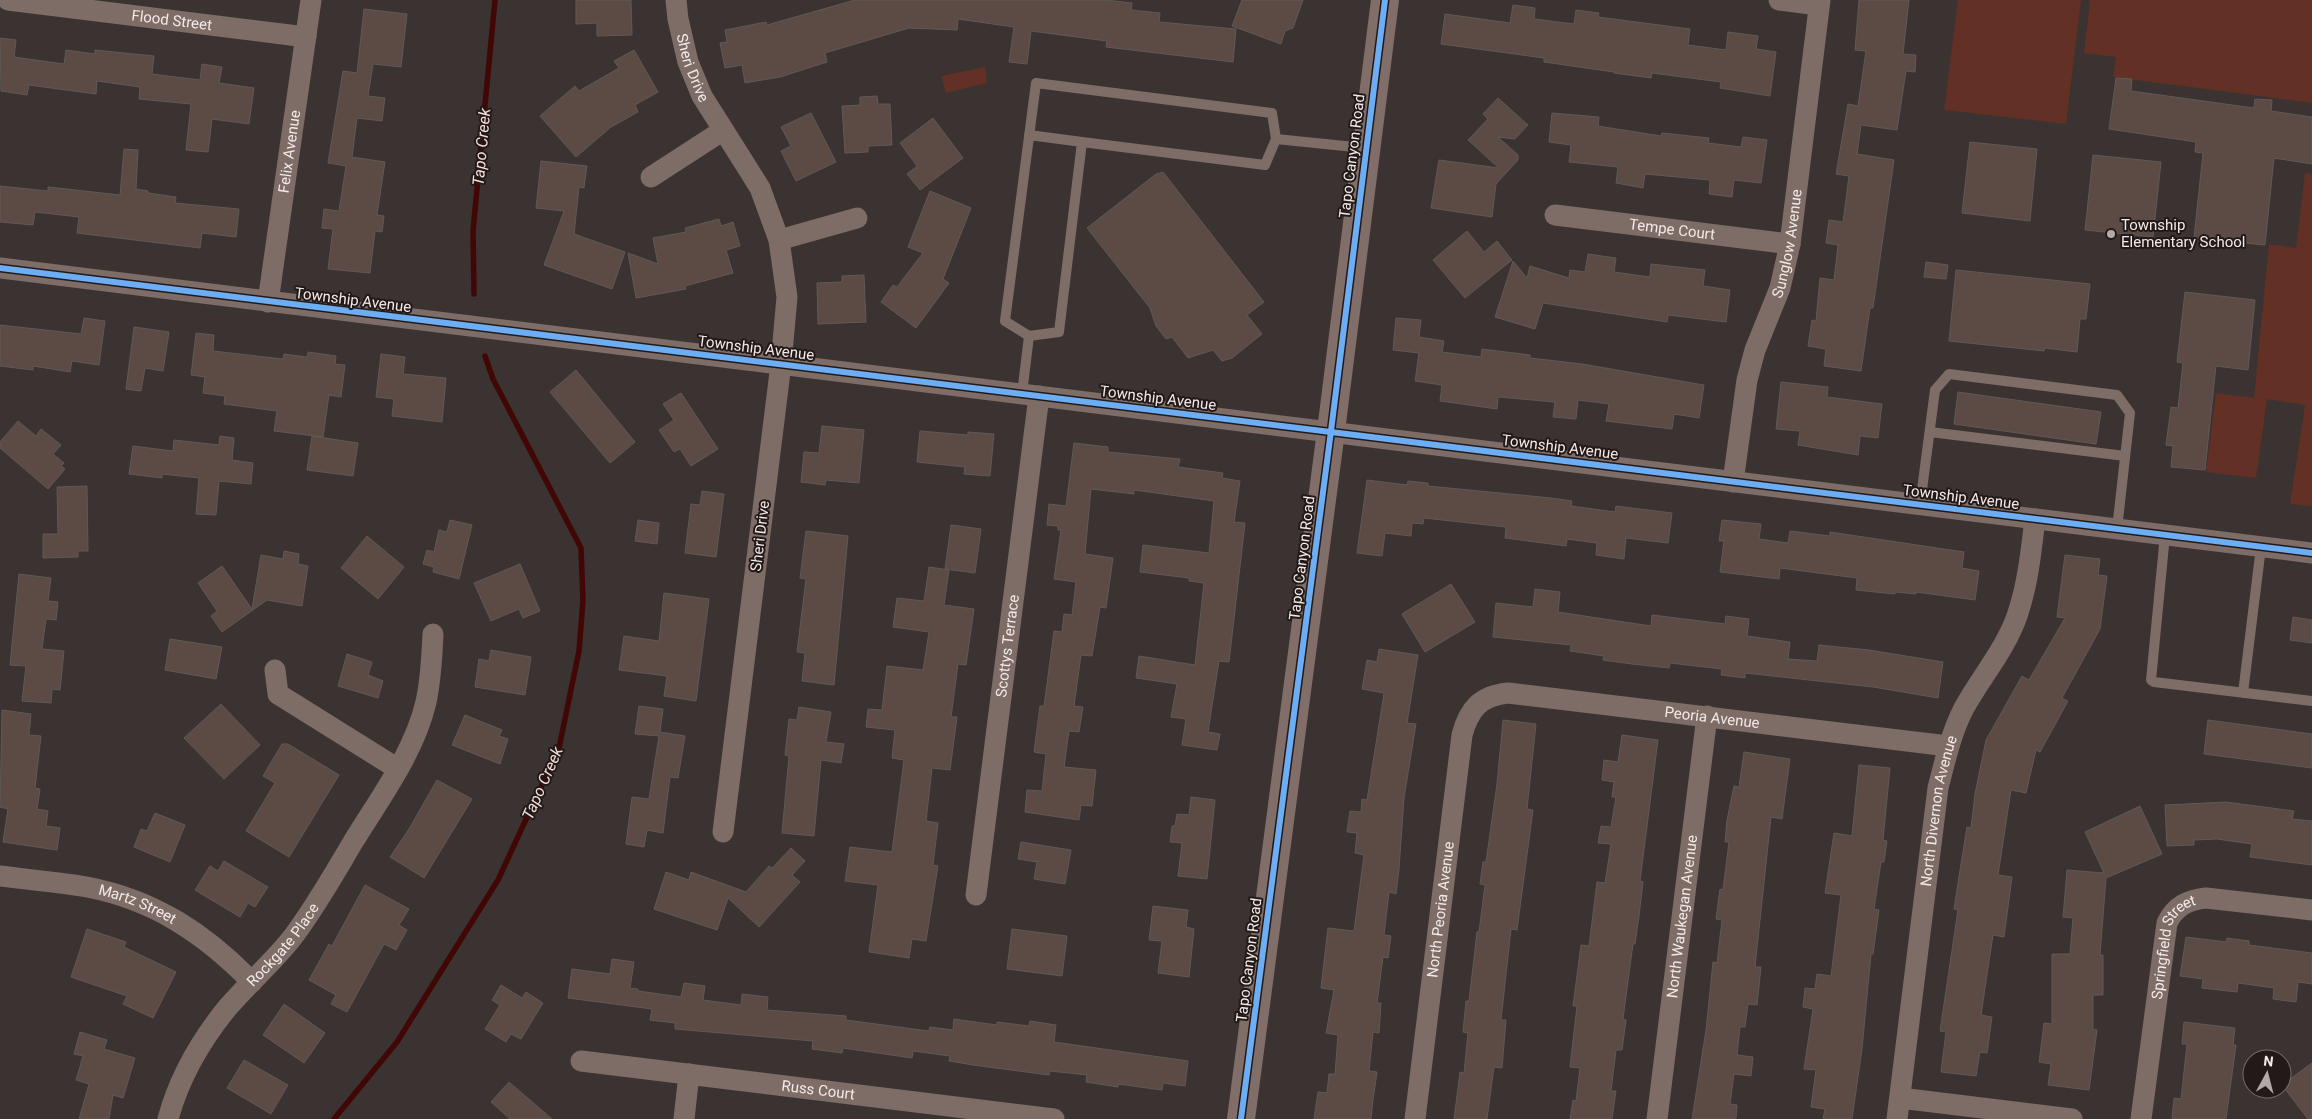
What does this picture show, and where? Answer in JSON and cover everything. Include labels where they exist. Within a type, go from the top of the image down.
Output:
[{"type":"main road","name":"Tapo Canyon Road","points":[[1241,1119],[1385,0]]},
{"type":"street","name":"Flood Street","points":[[8,0],[43,2],[306,37]]},
{"type":"street","name":"Felix Avenue","points":[[268,302],[311,0]]},
{"type":"street","name":"Sheri Drive","points":[[676,0],[678,19],[688,62],[702,96],[722,131],[748,167],[760,188],[779,240],[786,297],[781,364],[723,832]]},
{"type":"street","points":[[1779,0],[1820,2]]},
{"type":"street","name":"Sunglow Avenue","points":[[1732,482],[1747,380],[1755,350],[1780,288],[1790,244],[1820,2]]},
{"type":"street","points":[[651,177],[722,131]]},
{"type":"street","name":"Tempe Court","points":[[1555,215],[1790,244]]},
{"type":"street","points":[[779,240],[857,218]]},
{"type":"street","name":"Township Avenue","points":[[0,268],[2312,553]]},
{"type":"street","name":"Scottys Terrace","points":[[976,895],[1030,395]]},
{"type":"street","name":"North Divernon Avenue","points":[[1897,1119],[1938,788],[1948,746],[1964,709],[2001,651],[2017,617],[2028,575],[2035,519]]},
{"type":"street","name":"Rockgate Place","points":[[168,1119],[173,1099],[188,1066],[206,1036],[228,1007],[292,938],[324,891],[398,769],[413,739],[426,703],[432,668],[433,634]]},
{"type":"street","points":[[275,670],[278,694],[398,769]]},
{"type":"street","name":"Peoria Avenue","points":[[1479,704],[1492,695],[1508,693],[1948,746]]},
{"type":"street","name":"North Peoria Avenue","points":[[1415,1119],[1462,735],[1467,718],[1479,704]]},
{"type":"street","name":"North Waukegan Avenue","points":[[1657,1119],[1707,716]]},
{"type":"street","name":"Martz Street","points":[[0,876],[88,887],[139,902],[169,915],[200,935],[227,957],[252,982]]},
{"type":"street","name":"Springfield Street","points":[[2141,1119],[2166,923],[2171,913],[2193,899],[2206,898],[2312,910]]},
{"type":"street","name":"Russ Court","points":[[581,1061],[1054,1119]]},
{"type":"street","points":[[684,1119],[689,1074]]},
{"type":"street","points":[[1900,1098],[2072,1119]]},
{"type":"lane","points":[[1029,135],[1265,165],[1276,139],[1272,113],[1036,83],[1029,135],[1005,321],[1029,336],[1059,332],[1082,142]]},
{"type":"lane","points":[[1276,139],[1365,148]]},
{"type":"lane","points":[[1029,336],[1030,395]]},
{"type":"lane","points":[[1920,505],[1935,390],[1949,374],[2116,395],[2130,413],[2117,529]]},
{"type":"lane","points":[[1930,432],[2125,456]]},
{"type":"lane","points":[[2165,535],[2151,680],[2154,682],[2312,701]]},
{"type":"lane","points":[[2243,693],[2261,547]]},
{"type":"shaded area","points":[[1958,0],[2081,0],[2066,124],[1944,110]]},
{"type":"shaded area","points":[[2090,0],[2312,0],[2312,103],[2113,77],[2116,57],[2084,53]]},
{"type":"shaded area","points":[[985,67],[987,83],[946,93],[941,76]]},
{"type":"shaded area","points":[[2305,173],[2312,174],[2312,506],[2290,504],[2305,405],[2267,399],[2256,478],[2206,472],[2216,393],[2254,398],[2269,244],[2296,248]]},
{"type":"building","points":[[576,0],[631,0],[632,35],[597,36],[597,23],[576,24]]},
{"type":"building","points":[[855,0],[1106,0],[1132,3],[1131,10],[1160,13],[1159,22],[1236,29],[1233,62],[1106,47],[1107,41],[1031,31],[1027,64],[1009,62],[1014,27],[958,19],[957,30],[909,28],[825,53],[827,62],[780,77],[745,83],[742,65],[725,68],[720,43],[727,42],[725,30],[766,22],[767,25]]},
{"type":"building","points":[[1242,0],[1303,0],[1293,28],[1285,31],[1281,44],[1232,26]]},
{"type":"building","points":[[1859,0],[1909,0],[1903,54],[1916,55],[1915,72],[1906,71],[1897,130],[1861,125],[1857,154],[1894,160],[1873,308],[1870,308],[1861,371],[1824,366],[1826,349],[1808,346],[1812,320],[1816,321],[1820,278],[1834,280],[1838,245],[1826,243],[1829,220],[1843,222],[1849,176],[1836,174],[1848,104],[1858,106],[1866,51],[1855,50]]},
{"type":"building","points":[[1513,5],[1535,8],[1534,19],[1574,24],[1576,10],[1599,13],[1598,17],[1690,29],[1688,45],[1726,50],[1728,32],[1758,36],[1756,49],[1776,52],[1770,96],[1720,88],[1721,82],[1652,73],[1651,78],[1614,73],[1544,62],[1544,58],[1441,44],[1445,14],[1510,23]]},
{"type":"building","points":[[364,9],[407,14],[401,67],[373,64],[368,96],[385,98],[382,121],[357,118],[352,157],[385,162],[377,215],[384,216],[382,232],[375,231],[370,273],[328,269],[333,229],[322,228],[324,209],[339,211],[346,166],[328,163],[343,71],[357,73]]},
{"type":"building","points":[[0,38],[16,40],[14,57],[64,64],[66,50],[95,54],[95,50],[154,56],[152,74],[200,80],[202,64],[222,67],[219,83],[254,88],[249,124],[212,119],[208,152],[186,150],[191,104],[139,99],[140,87],[97,81],[96,94],[29,85],[27,95],[1,91]]},
{"type":"building","points":[[634,50],[658,92],[635,105],[638,112],[611,127],[576,157],[540,116],[575,86],[579,91],[619,68],[614,61]]},
{"type":"building","points":[[2116,78],[2132,79],[2131,91],[2254,108],[2255,99],[2272,100],[2271,111],[2312,117],[2312,164],[2274,158],[2265,245],[2194,238],[2203,153],[2195,152],[2196,142],[2109,129]]},
{"type":"building","points":[[877,96],[878,104],[890,104],[892,145],[868,146],[868,152],[845,153],[842,106],[860,105],[860,97]]},
{"type":"building","points":[[1498,98],[1528,125],[1515,139],[1498,137],[1518,155],[1518,160],[1496,184],[1492,217],[1431,208],[1439,160],[1499,168],[1468,140],[1488,119],[1483,114]]},
{"type":"building","points":[[811,113],[836,162],[796,181],[781,151],[791,146],[781,127]]},
{"type":"building","points":[[1552,113],[1599,117],[1598,126],[1661,136],[1662,133],[1709,138],[1708,143],[1741,147],[1743,137],[1767,140],[1761,183],[1734,180],[1732,197],[1709,194],[1710,180],[1645,174],[1643,188],[1616,183],[1618,167],[1569,162],[1571,145],[1549,142]]},
{"type":"building","points":[[933,118],[963,158],[920,190],[907,174],[917,166],[900,143]]},
{"type":"building","points":[[1970,142],[2037,149],[2030,221],[1962,213]]},
{"type":"building","points":[[124,149],[138,150],[136,189],[148,191],[148,193],[176,197],[175,203],[239,209],[236,237],[202,233],[200,248],[77,233],[79,217],[35,212],[33,225],[0,222],[0,186],[48,191],[48,187],[120,195]]},
{"type":"building","points":[[2093,155],[2161,162],[2153,237],[2085,230]]},
{"type":"building","points":[[541,161],[587,166],[584,188],[579,187],[574,234],[625,252],[612,289],[544,265],[564,211],[536,208]]},
{"type":"building","points":[[1163,172],[1264,302],[1247,315],[1262,334],[1232,358],[1222,361],[1213,350],[1188,358],[1172,337],[1166,339],[1156,326],[1150,308],[1087,228],[1156,174]]},
{"type":"building","points":[[930,191],[971,208],[943,279],[949,283],[916,328],[881,302],[893,285],[897,287],[923,253],[908,247]]},
{"type":"building","points":[[719,219],[721,226],[733,222],[740,246],[726,250],[733,273],[685,286],[686,289],[636,298],[628,253],[658,264],[653,238],[686,232],[685,228]]},
{"type":"building","points":[[1467,231],[1484,252],[1497,241],[1512,260],[1465,298],[1433,260]]},
{"type":"building","points":[[1588,254],[1616,258],[1614,272],[1650,277],[1651,264],[1705,270],[1703,286],[1730,290],[1726,322],[1668,315],[1667,322],[1543,303],[1535,329],[1495,317],[1513,261],[1527,278],[1530,266],[1569,278],[1570,270],[1585,272]]},
{"type":"building","points":[[1926,262],[1948,265],[1946,279],[1924,277]]},
{"type":"building","points":[[1956,270],[2090,284],[2086,319],[2080,319],[2077,352],[2045,348],[2044,351],[1949,341]]},
{"type":"building","points":[[864,275],[866,322],[818,324],[817,283],[842,282],[842,276]]},
{"type":"building","points":[[2185,292],[2255,300],[2248,370],[2216,366],[2205,470],[2171,467],[2173,446],[2166,445],[2171,407],[2178,408],[2183,363],[2177,362]]},
{"type":"building","points":[[84,318],[105,321],[99,365],[72,361],[70,372],[33,366],[33,370],[0,366],[0,325],[81,334]]},
{"type":"building","points":[[1396,318],[1421,320],[1419,337],[1444,341],[1442,352],[1481,357],[1482,349],[1530,355],[1530,358],[1582,364],[1704,385],[1699,418],[1674,414],[1672,429],[1606,421],[1609,404],[1578,400],[1576,419],[1553,417],[1555,402],[1498,397],[1497,409],[1440,401],[1442,385],[1415,381],[1419,353],[1393,350]]},
{"type":"building","points":[[134,327],[169,332],[163,371],[145,368],[141,391],[126,389]]},
{"type":"building","points":[[196,333],[214,335],[213,351],[283,359],[284,354],[307,357],[308,352],[336,356],[335,364],[345,365],[341,397],[329,395],[323,437],[274,431],[277,411],[224,404],[225,396],[203,393],[205,377],[191,375]]},
{"type":"building","points":[[381,354],[405,357],[403,374],[446,378],[442,422],[392,416],[394,399],[376,397]]},
{"type":"building","points":[[576,370],[635,442],[610,463],[550,392]]},
{"type":"building","points":[[1781,382],[1828,387],[1827,397],[1882,404],[1878,438],[1860,436],[1858,455],[1798,445],[1800,431],[1776,429]]},
{"type":"building","points":[[1958,392],[2101,412],[2096,444],[1954,424]]},
{"type":"building","points":[[681,393],[718,449],[691,466],[680,449],[674,452],[659,430],[674,420],[663,404]]},
{"type":"building","points":[[18,421],[36,436],[41,429],[61,445],[53,454],[64,463],[61,466],[65,469],[48,489],[0,448],[0,442]]},
{"type":"building","points":[[822,426],[864,430],[859,483],[826,480],[825,485],[801,482],[804,452],[819,453]]},
{"type":"building","points":[[920,431],[968,435],[968,432],[994,434],[990,476],[964,474],[965,467],[917,462]]},
{"type":"building","points":[[220,436],[234,438],[232,460],[253,463],[251,484],[219,481],[216,515],[196,514],[199,478],[162,474],[162,478],[129,474],[133,446],[173,451],[174,440],[219,445]]},
{"type":"building","points":[[312,436],[358,443],[353,476],[307,470]]},
{"type":"building","points":[[1074,443],[1108,447],[1108,452],[1180,459],[1178,467],[1223,473],[1222,478],[1240,481],[1234,522],[1245,523],[1229,662],[1219,661],[1208,732],[1220,734],[1217,750],[1182,745],[1186,719],[1171,717],[1177,684],[1136,678],[1139,656],[1195,665],[1204,583],[1189,581],[1189,578],[1140,572],[1143,545],[1209,553],[1214,501],[1134,490],[1134,494],[1091,489],[1085,554],[1113,558],[1106,608],[1100,607],[1092,656],[1081,655],[1074,706],[1083,707],[1079,732],[1069,731],[1064,767],[1096,770],[1092,806],[1081,805],[1079,820],[1025,812],[1027,790],[1042,791],[1046,754],[1034,752],[1040,706],[1044,706],[1054,631],[1062,632],[1064,614],[1072,615],[1076,582],[1054,579],[1061,530],[1058,530],[1058,526],[1047,525],[1049,504],[1066,506]]},
{"type":"building","points":[[1367,480],[1407,485],[1408,481],[1428,483],[1428,486],[1551,498],[1572,501],[1571,506],[1615,512],[1616,506],[1672,513],[1668,543],[1626,538],[1624,559],[1596,555],[1597,543],[1567,539],[1566,546],[1505,538],[1506,527],[1424,518],[1423,524],[1412,523],[1411,536],[1385,533],[1382,556],[1357,553]]},
{"type":"building","points":[[87,486],[88,551],[78,551],[78,557],[43,558],[43,534],[58,534],[57,487]]},
{"type":"building","points":[[702,491],[724,494],[716,557],[685,553],[691,504],[700,505]]},
{"type":"building","points":[[450,520],[472,525],[459,579],[433,572],[434,567],[423,564],[427,550],[434,552],[439,530],[447,532]]},
{"type":"building","points":[[638,520],[659,523],[657,544],[635,541]]},
{"type":"building","points":[[1722,520],[1761,524],[1759,539],[1788,543],[1790,531],[1830,536],[1830,532],[1964,552],[1962,568],[1979,571],[1975,600],[1916,592],[1916,594],[1895,592],[1895,594],[1856,590],[1857,578],[1780,568],[1779,579],[1720,572],[1724,541],[1719,541]]},
{"type":"building","points":[[951,525],[981,529],[975,573],[945,569]]},
{"type":"building","points":[[806,531],[848,536],[834,685],[802,681],[805,653],[797,652],[806,579],[800,578]]},
{"type":"building","points":[[367,536],[404,567],[378,599],[341,568]]},
{"type":"building","points":[[284,551],[299,554],[298,564],[308,566],[302,606],[267,600],[222,632],[211,616],[217,611],[198,583],[222,566],[252,609],[261,555],[283,559]]},
{"type":"building","points":[[2065,555],[2100,559],[2098,575],[2107,576],[2100,629],[2062,698],[2068,701],[2040,752],[2036,750],[2026,793],[2011,790],[1998,875],[2012,877],[2004,937],[1993,935],[1981,1015],[1992,1017],[1987,1053],[1980,1052],[1976,1076],[1941,1072],[1946,1032],[1940,1031],[1958,910],[1954,909],[1967,827],[1971,828],[1975,794],[1986,740],[2022,676],[2029,680],[2065,618],[2057,617]]},
{"type":"building","points":[[520,564],[540,611],[523,618],[519,609],[491,621],[474,583]]},
{"type":"building","points":[[929,567],[949,570],[944,605],[974,609],[966,665],[958,664],[951,717],[957,717],[950,770],[932,768],[926,821],[938,823],[933,865],[938,866],[926,941],[912,939],[909,958],[869,952],[878,885],[845,881],[850,847],[892,852],[904,760],[892,758],[895,730],[866,727],[868,709],[882,710],[887,666],[923,670],[929,632],[893,627],[897,598],[924,601]]},
{"type":"building","points":[[19,574],[51,578],[48,601],[58,602],[56,620],[46,619],[42,649],[64,651],[60,690],[52,689],[51,703],[22,701],[26,666],[10,665]]},
{"type":"building","points":[[1451,584],[1475,622],[1425,652],[1402,614]]},
{"type":"building","points":[[1535,589],[1560,592],[1558,612],[1651,626],[1652,615],[1725,624],[1726,616],[1749,619],[1747,636],[1790,642],[1788,659],[1817,661],[1819,645],[1869,650],[1943,662],[1938,698],[1873,687],[1745,673],[1745,678],[1721,675],[1722,669],[1670,663],[1669,668],[1632,664],[1603,660],[1604,656],[1570,651],[1571,645],[1493,637],[1496,603],[1533,607]]},
{"type":"building","points":[[664,593],[709,599],[696,701],[664,696],[667,676],[619,670],[624,636],[659,641]]},
{"type":"building","points":[[2293,617],[2312,620],[2312,643],[2290,640]]},
{"type":"building","points":[[170,639],[222,647],[216,679],[165,670]]},
{"type":"building","points":[[1379,649],[1418,655],[1407,723],[1416,724],[1404,798],[1399,869],[1396,894],[1389,892],[1384,935],[1391,936],[1388,958],[1383,957],[1377,1003],[1381,1003],[1379,1033],[1373,1032],[1369,1071],[1377,1072],[1371,1119],[1314,1119],[1318,1092],[1327,1093],[1329,1074],[1335,1074],[1338,1035],[1326,1033],[1334,990],[1321,988],[1328,928],[1354,931],[1364,855],[1355,853],[1357,833],[1347,832],[1350,811],[1361,812],[1362,799],[1367,800],[1384,693],[1362,689],[1367,660],[1377,662]]},
{"type":"building","points":[[491,650],[531,657],[525,695],[475,687],[479,659],[489,661]]},
{"type":"building","points":[[347,654],[372,662],[368,675],[383,681],[378,698],[338,686]]},
{"type":"building","points":[[221,704],[260,745],[224,779],[184,738]]},
{"type":"building","points":[[639,706],[663,709],[660,732],[685,736],[678,778],[670,777],[663,833],[647,830],[644,847],[626,844],[632,797],[649,799],[659,736],[635,734]]},
{"type":"building","points":[[799,707],[831,712],[826,742],[844,744],[841,763],[821,760],[814,836],[782,833],[789,756],[785,755],[789,719],[797,720]]},
{"type":"building","points":[[2,710],[31,714],[29,735],[41,736],[35,788],[40,789],[37,809],[48,811],[46,826],[60,828],[57,850],[3,842],[8,809],[0,807]]},
{"type":"building","points":[[465,715],[502,730],[499,736],[508,739],[500,764],[452,745]]},
{"type":"building","points":[[1503,720],[1536,724],[1527,809],[1533,810],[1517,930],[1511,929],[1501,1020],[1506,1020],[1502,1068],[1494,1067],[1487,1119],[1454,1119],[1460,1072],[1464,1073],[1468,1033],[1463,1032],[1466,1001],[1469,1001],[1477,932],[1479,932],[1485,885],[1480,884],[1483,862],[1486,862],[1497,784]]},
{"type":"building","points":[[2208,720],[2312,734],[2312,768],[2204,754]]},
{"type":"building","points":[[1622,735],[1658,740],[1640,881],[1643,882],[1639,916],[1635,944],[1633,944],[1623,1019],[1626,1020],[1622,1050],[1616,1050],[1611,1091],[1616,1091],[1612,1119],[1570,1119],[1573,1100],[1576,1101],[1580,1068],[1570,1067],[1577,1006],[1573,1006],[1581,945],[1589,946],[1597,882],[1605,883],[1611,844],[1598,843],[1601,826],[1611,827],[1616,797],[1612,797],[1614,782],[1602,780],[1604,760],[1618,762]]},
{"type":"building","points":[[282,744],[288,744],[339,775],[289,857],[246,831],[275,783],[263,776]]},
{"type":"building","points":[[1744,752],[1790,759],[1782,819],[1771,817],[1755,967],[1761,967],[1757,1005],[1748,1004],[1745,1027],[1740,1027],[1737,1055],[1753,1057],[1751,1076],[1734,1074],[1730,1104],[1737,1105],[1736,1119],[1692,1119],[1706,1030],[1713,962],[1717,963],[1722,920],[1716,919],[1720,889],[1723,890],[1729,842],[1725,842],[1727,820],[1734,786],[1739,787]]},
{"type":"building","points":[[1859,765],[1890,768],[1883,840],[1887,841],[1884,862],[1881,862],[1874,909],[1879,910],[1873,954],[1871,954],[1862,1049],[1852,1119],[1823,1119],[1825,1109],[1811,1107],[1816,1070],[1804,1069],[1813,1009],[1803,1007],[1805,988],[1815,989],[1817,974],[1831,976],[1841,895],[1825,893],[1834,833],[1852,836]]},
{"type":"building","points":[[437,780],[472,799],[424,878],[390,857],[409,829]]},
{"type":"building","points":[[1191,797],[1215,800],[1207,879],[1178,876],[1182,843],[1170,842],[1172,826],[1175,826],[1177,814],[1189,815]]},
{"type":"building","points":[[2226,802],[2294,811],[2292,819],[2312,821],[2312,865],[2250,857],[2252,844],[2217,839],[2194,840],[2194,845],[2167,846],[2165,805]]},
{"type":"building","points":[[2140,806],[2162,854],[2106,878],[2100,955],[2103,955],[2103,995],[2093,995],[2093,1029],[2097,1030],[2089,1090],[2048,1085],[2051,1064],[2039,1062],[2044,1023],[2052,1024],[2052,954],[2070,954],[2073,918],[2063,917],[2067,870],[2104,873],[2085,832]]},
{"type":"building","points":[[155,813],[185,825],[170,862],[134,847],[141,829],[147,831]]},
{"type":"building","points":[[1021,842],[1071,850],[1065,884],[1034,879],[1037,862],[1018,859]]},
{"type":"building","points":[[791,848],[805,861],[792,875],[800,882],[759,927],[728,898],[717,930],[654,909],[666,872],[689,880],[691,872],[746,892],[769,866],[772,868]]},
{"type":"building","points":[[224,861],[268,887],[255,907],[248,903],[240,917],[195,890],[210,866],[218,871]]},
{"type":"building","points":[[365,885],[409,909],[399,925],[407,930],[396,950],[384,944],[347,1012],[331,1004],[336,995],[309,980],[329,944],[332,946]]},
{"type":"building","points":[[1153,906],[1188,910],[1186,927],[1194,929],[1189,977],[1158,973],[1162,941],[1149,940]]},
{"type":"building","points":[[87,929],[126,942],[124,947],[176,972],[153,1018],[123,1004],[127,996],[71,977]]},
{"type":"building","points":[[1012,929],[1067,936],[1062,976],[1007,969]]},
{"type":"building","points":[[2186,937],[2226,942],[2227,938],[2249,941],[2249,945],[2312,953],[2312,984],[2298,982],[2296,1002],[2273,999],[2274,988],[2238,983],[2237,992],[2202,988],[2203,979],[2180,976]]},
{"type":"building","points":[[612,959],[634,962],[630,988],[638,989],[638,991],[681,997],[684,983],[705,986],[703,1000],[741,1005],[742,994],[768,997],[767,1010],[846,1016],[846,1020],[929,1031],[930,1027],[953,1030],[954,1019],[997,1025],[997,1022],[1029,1026],[1030,1021],[1056,1025],[1054,1042],[1188,1061],[1185,1086],[1163,1083],[1162,1090],[1118,1084],[1118,1087],[1086,1082],[1087,1075],[1050,1071],[1049,1075],[973,1065],[949,1061],[950,1056],[913,1051],[912,1058],[843,1048],[842,1053],[812,1049],[813,1041],[675,1029],[675,1023],[650,1020],[652,1009],[568,998],[572,969],[610,974]]},
{"type":"building","points":[[501,985],[522,998],[526,992],[543,1003],[521,1039],[511,1034],[506,1042],[485,1029],[500,1005],[492,1000]]},
{"type":"building","points":[[284,1004],[325,1033],[304,1063],[263,1035]]},
{"type":"building","points":[[2184,1022],[2235,1028],[2233,1045],[2236,1045],[2226,1119],[2172,1119],[2174,1098],[2181,1099],[2187,1044],[2182,1044]]},
{"type":"building","points":[[80,1032],[107,1040],[104,1049],[135,1058],[123,1098],[113,1095],[109,1119],[79,1119],[89,1084],[76,1080],[83,1056],[74,1054]]},
{"type":"building","points":[[244,1060],[288,1085],[271,1114],[227,1088]]},
{"type":"building","points":[[2312,1063],[2312,1119],[2308,1119],[2292,1098],[2292,1078]]},
{"type":"building","points":[[509,1082],[552,1119],[510,1119],[491,1102]]},
{"type":"waterway","name":"Tapo Creek","points":[[474,294],[473,231],[495,0]]},
{"type":"waterway","name":"Tapo Creek","points":[[334,1119],[397,1042],[498,880],[559,748],[579,651],[583,600],[581,548],[493,379],[485,356]]},
{"type":"cycle path","points":[[1241,1119],[1385,0]]},
{"type":"cycle path","points":[[0,268],[2312,553]]},
{"type":"place","name":"Township Elementary School","points":[[2111,234]]}]
